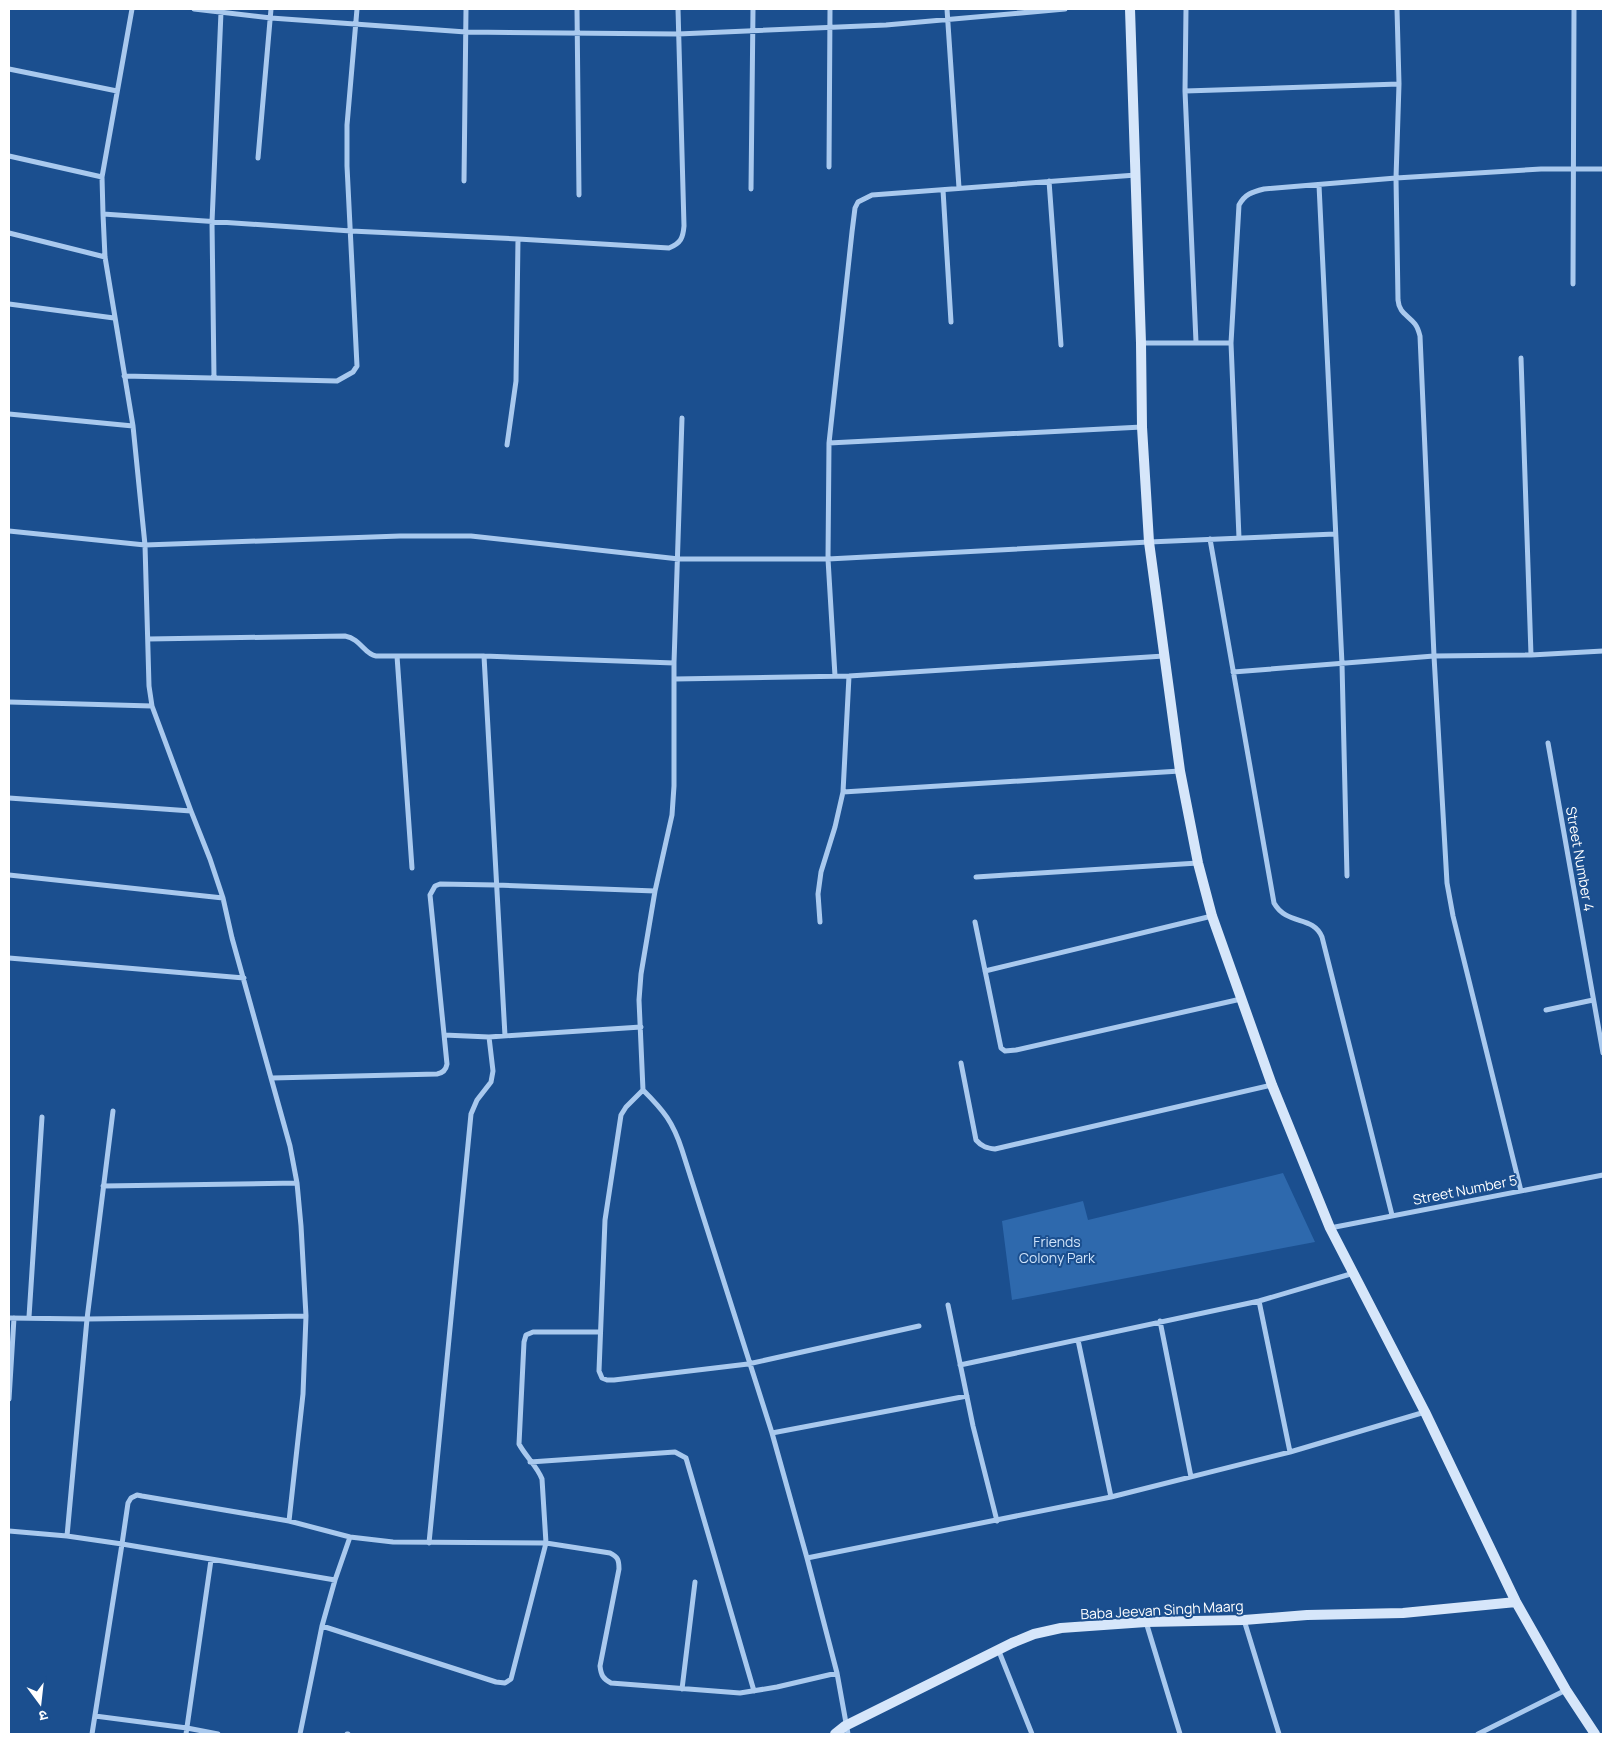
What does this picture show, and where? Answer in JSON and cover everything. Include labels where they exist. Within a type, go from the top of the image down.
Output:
[{"type":"street","points":[[132,9],[102,177],[105,257],[134,426],[145,545],[152,706],[223,898],[290,1146],[297,1183],[306,1316],[303,1394],[289,1521]]},
{"type":"street","points":[[194,9],[271,18],[466,32],[678,34],[830,29],[1065,9]]},
{"type":"street","points":[[258,158],[272,9]]},
{"type":"street","points":[[124,376],[337,381],[353,372],[357,366],[352,231],[347,166],[348,126],[357,9]]},
{"type":"street","points":[[464,181],[466,9]]},
{"type":"street","points":[[577,9],[579,195]]},
{"type":"street","points":[[103,214],[352,231],[669,248],[679,244],[683,237],[684,226],[678,9]]},
{"type":"street","points":[[751,189],[753,9]]},
{"type":"street","points":[[829,167],[830,9]]},
{"type":"street","points":[[947,9],[959,188]]},
{"type":"street","points":[[1130,9],[1142,427],[1149,542],[1180,772],[1198,863],[1212,916],[1272,1085],[1330,1228],[1425,1412],[1516,1602],[1566,1690],[1595,1734]]},
{"type":"street","points":[[1186,9],[1185,92],[1196,342]]},
{"type":"street","points":[[1398,9],[1399,84],[1396,178],[1398,307],[1415,324],[1420,336],[1434,656],[1447,883],[1453,916],[1521,1191]]},
{"type":"street","points":[[1573,284],[1574,9]]},
{"type":"street","points":[[214,378],[212,222],[221,12]]},
{"type":"street","points":[[9,69],[117,91]]},
{"type":"street","points":[[1185,92],[1399,84]]},
{"type":"street","points":[[9,156],[102,177]]},
{"type":"street","points":[[1239,538],[1231,343],[1239,205],[1243,198],[1250,192],[1264,189],[1319,184],[1541,169],[1603,169]]},
{"type":"street","points":[[835,676],[828,558],[829,443],[852,232],[855,208],[858,202],[864,197],[872,195],[1136,175]]},
{"type":"street","points":[[1049,181],[1062,345]]},
{"type":"street","points":[[1319,184],[1334,534],[1342,664],[1347,876]]},
{"type":"street","points":[[942,190],[952,322]]},
{"type":"street","points":[[9,233],[105,257]]},
{"type":"street","points":[[507,445],[516,381],[518,239]]},
{"type":"street","points":[[9,304],[114,318]]},
{"type":"street","points":[[1141,342],[1231,343]]},
{"type":"street","points":[[1521,358],[1531,655]]},
{"type":"street","points":[[9,414],[134,426]]},
{"type":"street","points":[[682,418],[679,559],[674,663],[674,786],[672,815],[655,891],[641,974],[639,1000],[643,1090],[665,1113],[677,1135],[748,1364],[772,1433],[837,1673],[847,1730]]},
{"type":"street","points":[[829,443],[1142,427]]},
{"type":"street","points":[[9,531],[145,545],[400,536],[471,536],[679,559],[828,558],[1334,534]]},
{"type":"street","points":[[1210,539],[1274,902],[1278,910],[1285,916],[1314,926],[1319,930],[1322,937],[1392,1216]]},
{"type":"street","points":[[148,639],[345,636],[356,640],[372,655],[484,656],[674,663]]},
{"type":"street","points":[[1234,672],[1434,656],[1531,655],[1603,651]]},
{"type":"street","points":[[398,656],[412,868]]},
{"type":"street","points":[[484,656],[505,1036]]},
{"type":"street","points":[[674,679],[849,676],[1164,656]]},
{"type":"street","points":[[820,922],[818,894],[821,872],[835,827],[843,792],[849,676]]},
{"type":"street","points":[[9,702],[152,706]]},
{"type":"street","name":"Street Number 4","points":[[1548,744],[1603,1053]]},
{"type":"street","points":[[843,792],[1180,772]]},
{"type":"street","points":[[9,798],[190,811]]},
{"type":"street","points":[[976,877],[1198,863]]},
{"type":"street","points":[[9,875],[223,898]]},
{"type":"street","points":[[272,1078],[442,1073],[446,1069],[430,895],[431,890],[435,886],[440,884],[496,884],[655,891]]},
{"type":"street","points":[[986,971],[1212,916]]},
{"type":"street","points":[[975,922],[1001,1048],[1005,1051],[1241,999]]},
{"type":"street","points":[[9,958],[244,978]]},
{"type":"street","points":[[1546,1010],[1593,1000]]},
{"type":"street","points":[[444,1035],[489,1037],[641,1027]]},
{"type":"street","points":[[429,1543],[472,1114],[477,1100],[492,1082],[493,1071],[489,1037]]},
{"type":"street","points":[[961,1063],[976,1140],[986,1148],[995,1149],[1272,1085]]},
{"type":"street","points":[[643,1090],[626,1107],[621,1115],[605,1220],[599,1371],[602,1378],[607,1380],[748,1364],[919,1326]]},
{"type":"street","points":[[67,1536],[87,1319],[113,1111]]},
{"type":"street","points":[[29,1318],[42,1117]]},
{"type":"street","name":"Street Number 5","points":[[1330,1228],[1603,1175]]},
{"type":"street","points":[[103,1186],[297,1183]]},
{"type":"street","points":[[960,1366],[1259,1301],[1354,1273]]},
{"type":"street","points":[[1259,1301],[1290,1452]]},
{"type":"street","points":[[948,1305],[960,1366],[997,1520]]},
{"type":"street","points":[[9,1400],[12,1318],[87,1319],[306,1316]]},
{"type":"street","points":[[1160,1321],[1191,1477]]},
{"type":"street","points":[[322,1626],[496,1682],[504,1683],[511,1679],[546,1543],[542,1479],[519,1444],[524,1342],[526,1335],[540,1331],[600,1332]]},
{"type":"street","points":[[1078,1340],[1110,1497]]},
{"type":"street","points":[[772,1433],[967,1396]]},
{"type":"street","points":[[807,1558],[1110,1497],[1290,1452],[1425,1412]]},
{"type":"street","points":[[530,1462],[675,1452],[686,1458],[754,1691]]},
{"type":"street","points":[[92,1734],[128,1503],[131,1498],[137,1495],[289,1521],[350,1537],[393,1542],[546,1543],[616,1555],[619,1560],[619,1569],[600,1666],[604,1679],[611,1683],[723,1692],[754,1691],[837,1673]]},
{"type":"street","points":[[9,1532],[67,1536],[122,1544],[335,1580]]},
{"type":"street","points":[[300,1734],[322,1626],[350,1537]]},
{"type":"street","points":[[186,1731],[211,1560]]},
{"type":"street","points":[[682,1689],[695,1582]]},
{"type":"street","name":"Baba Jeevan Singh Maarg","points":[[835,1734],[847,1730],[998,1649],[1034,1634],[1061,1628],[1146,1622],[1403,1613],[1516,1602]]},
{"type":"street","points":[[1244,1620],[1278,1734]]},
{"type":"street","points":[[1146,1622],[1180,1734]]},
{"type":"street","points":[[998,1649],[1032,1734]]},
{"type":"street","points":[[1478,1734],[1566,1690]]},
{"type":"street","points":[[95,1716],[186,1731],[218,1734]]},
{"type":"green space","name":"Friends Colony Park","points":[[1283,1173],[1315,1242],[1012,1300],[1002,1221],[1083,1201],[1088,1220]]}]
